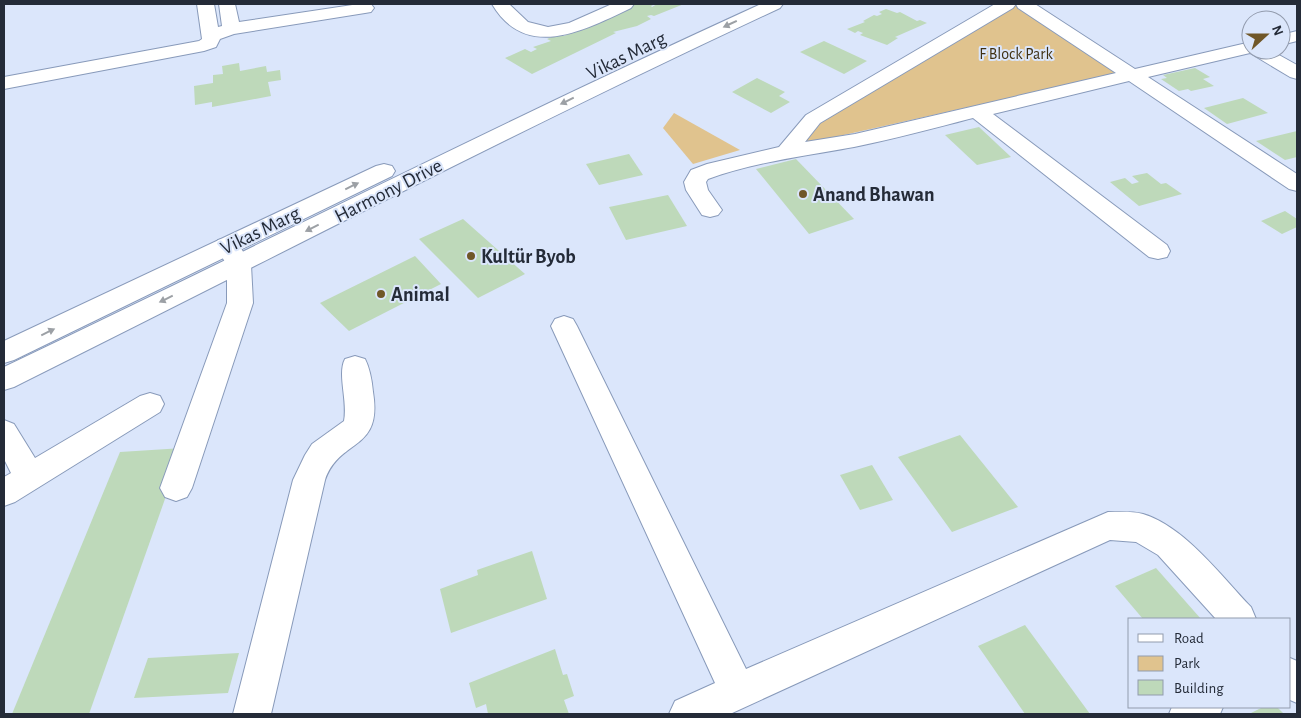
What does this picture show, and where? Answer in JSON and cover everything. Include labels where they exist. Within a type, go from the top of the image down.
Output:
[{"type":"street","points":[[4,83],[199,47],[210,43],[206,4]]},
{"type":"street","points":[[227,4],[231,29]]},
{"type":"street","points":[[500,4],[521,25],[532,30],[547,33],[585,22],[625,4]]},
{"type":"street","name":"Vikas Marg","points":[[4,353],[233,256],[734,4]]},
{"type":"street","name":"Harmony Drive","points":[[4,379],[233,256],[774,4]]},
{"type":"street","points":[[786,152],[813,119],[1006,4]]},
{"type":"street","points":[[1024,4],[1297,184]]},
{"type":"street","points":[[210,36],[231,29],[365,8]]},
{"type":"street","points":[[710,210],[697,190],[695,182],[699,175],[715,169],[786,152],[855,140],[1241,49]]},
{"type":"street","points":[[1274,60],[1297,73]]},
{"type":"street","points":[[978,112],[1158,251]]},
{"type":"street","points":[[176,488],[240,302],[233,256]]},
{"type":"street","points":[[564,326],[738,692]]},
{"type":"street","points":[[252,714],[309,480],[316,463],[326,451],[356,429],[360,417],[355,366]]},
{"type":"street","points":[[4,492],[150,404]]},
{"type":"street","points":[[4,432],[30,477]]},
{"type":"street","points":[[688,714],[1108,526],[1141,528],[1170,544],[1238,618]]},
{"type":"street","points":[[1188,714],[1202,708]]},
{"type":"green space","name":"F Block Park","points":[[1018,4],[1121,73],[799,145],[817,123]]},
{"type":"green space","points":[[674,113],[740,150],[693,164],[663,128]]},
{"type":"building","points":[[627,4],[655,4],[652,7],[657,4],[684,4],[654,16],[647,16],[651,19],[637,26],[613,32],[616,33],[532,74],[505,58],[525,49],[531,52],[537,49],[533,47],[551,41],[547,39],[560,33],[564,36],[568,34],[564,32],[631,6]]},
{"type":"building","points":[[886,9],[897,13],[900,12],[917,21],[920,20],[927,23],[895,37],[898,38],[887,45],[860,35],[863,33],[858,31],[855,33],[847,29],[865,22],[863,21],[874,15],[882,14],[879,12]]},
{"type":"building","points":[[824,41],[867,61],[844,74],[800,52]]},
{"type":"building","points":[[239,63],[240,71],[266,66],[267,72],[280,70],[281,80],[268,82],[271,96],[212,107],[212,102],[195,105],[194,86],[213,83],[213,75],[223,74],[222,66]]},
{"type":"building","points":[[1195,68],[1210,77],[1203,79],[1214,86],[1191,91],[1188,89],[1179,91],[1161,79],[1167,78],[1163,75]]},
{"type":"building","points":[[757,78],[785,92],[779,96],[790,102],[771,113],[732,92]]},
{"type":"building","points":[[1243,98],[1268,113],[1227,124],[1204,108]]},
{"type":"building","points":[[979,127],[1011,157],[977,165],[945,135]]},
{"type":"building","points":[[1297,131],[1297,157],[1285,160],[1256,141]]},
{"type":"building","points":[[629,154],[643,175],[599,185],[586,164]]},
{"type":"building","name":"Anand Bhawan","points":[[796,159],[854,219],[809,234],[756,169]]},
{"type":"building","points":[[1147,173],[1161,184],[1166,183],[1182,194],[1139,206],[1110,182],[1125,178],[1132,184],[1139,182],[1132,176]]},
{"type":"building","points":[[668,195],[687,226],[626,240],[609,207]]},
{"type":"building","points":[[1285,211],[1297,219],[1297,227],[1282,234],[1261,221]]},
{"type":"building","name":"Kultür Byob","points":[[463,219],[525,274],[478,298],[419,239]]},
{"type":"building","name":"Animal","points":[[415,256],[441,284],[349,331],[320,303]]},
{"type":"building","points":[[960,435],[1018,507],[952,532],[898,457]]},
{"type":"building","points":[[183,448],[89,714],[12,714],[120,452]]},
{"type":"building","points":[[872,465],[893,500],[860,510],[840,475]]},
{"type":"building","points":[[532,551],[547,599],[451,633],[440,589],[478,575],[477,570]]},
{"type":"building","points":[[1156,568],[1200,618],[1142,618],[1115,586]]},
{"type":"building","points":[[1025,625],[1090,714],[1025,714],[978,646]]},
{"type":"building","points":[[555,649],[563,675],[567,674],[574,696],[564,700],[569,714],[488,714],[486,704],[476,708],[469,683]]},
{"type":"building","points":[[239,653],[228,693],[134,698],[148,658]]},
{"type":"building","points":[[1261,708],[1278,708],[1284,714],[1249,714]]},
{"type":"place","name":"Anand Bhawan","points":[[803,194]]},
{"type":"place","name":"Kultür Byob","points":[[471,256]]},
{"type":"place","name":"Animal","points":[[381,294]]}]
